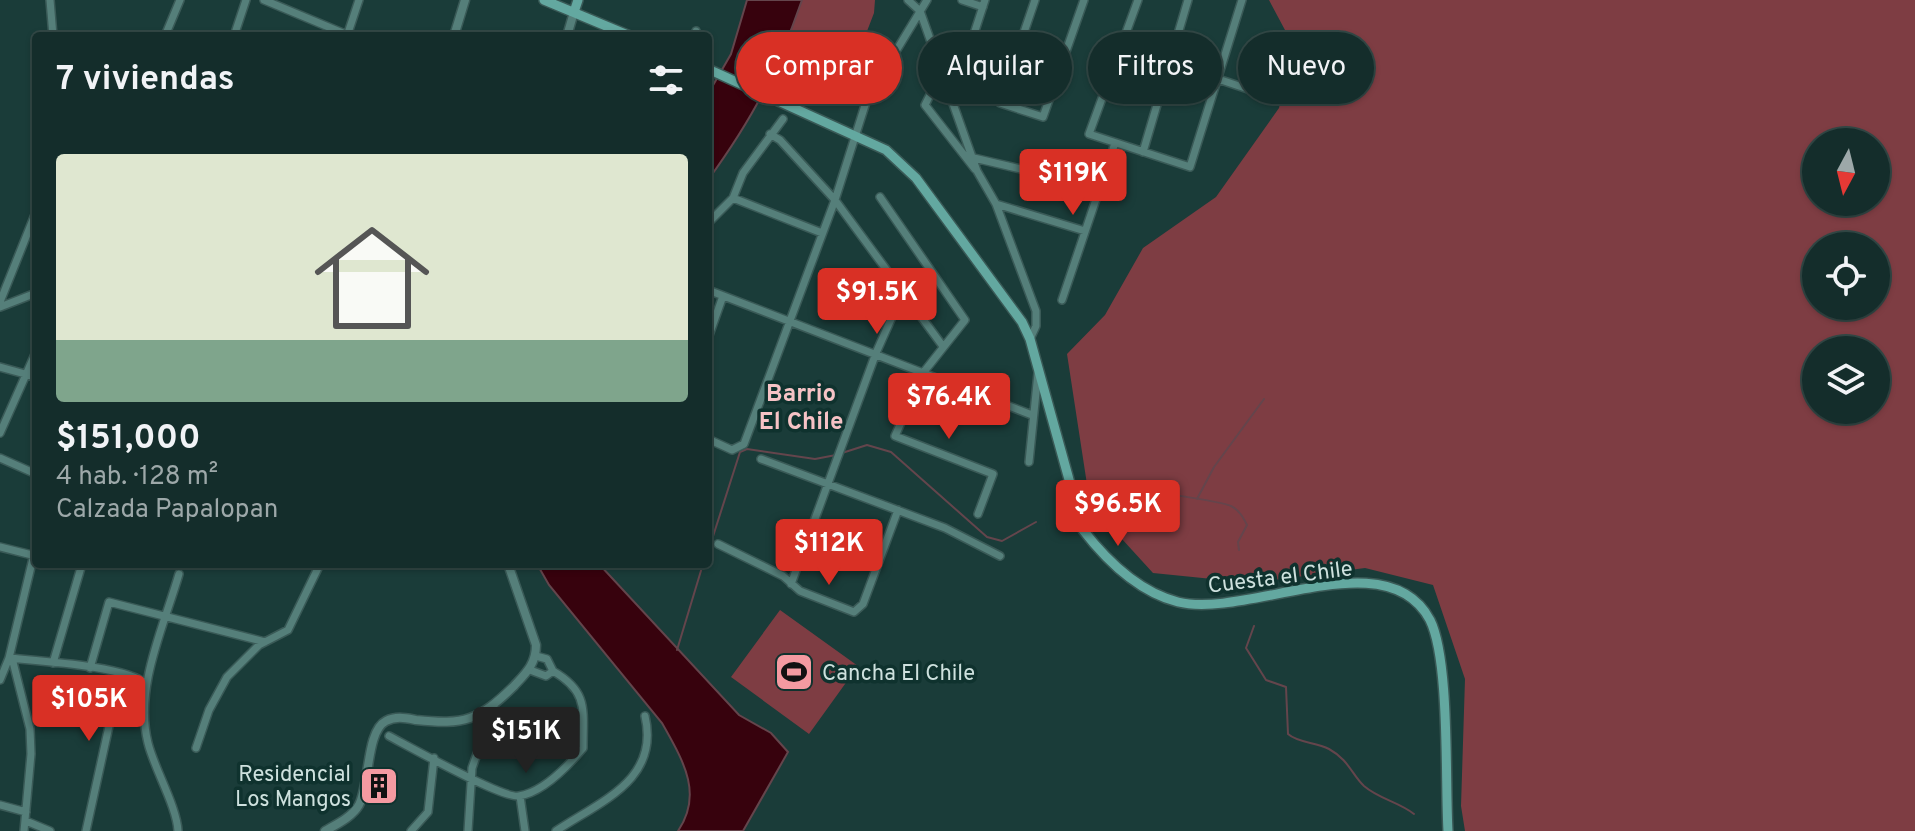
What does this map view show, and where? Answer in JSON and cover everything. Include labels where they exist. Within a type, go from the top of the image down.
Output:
[{"type":"main road","points":[[544,0],[621,32]]},
{"type":"main road","points":[[574,12],[578,0]]},
{"type":"main road","name":"Cuesta el Chile","points":[[712,71],[800,108],[886,150],[916,178],[1022,322],[1030,339],[1083,530],[1103,557],[1127,576],[1177,602],[1207,605],[1348,583],[1397,588],[1415,600],[1430,621],[1440,651],[1448,831]]},
{"type":"street","points":[[50,0],[53,32]]},
{"type":"street","points":[[167,32],[180,0]]},
{"type":"street","points":[[235,32],[246,0]]},
{"type":"street","points":[[264,0],[339,32]]},
{"type":"street","points":[[349,32],[359,0]]},
{"type":"street","points":[[455,32],[465,0]]},
{"type":"street","points":[[908,0],[920,11],[927,32]]},
{"type":"street","points":[[712,441],[732,450],[744,444],[835,200],[867,99],[927,0]]},
{"type":"street","points":[[962,0],[984,3],[975,32]]},
{"type":"street","points":[[1035,0],[1000,102],[1043,117],[1084,0]]},
{"type":"street","points":[[1125,32],[1138,0]]},
{"type":"street","points":[[1179,32],[1188,0]]},
{"type":"street","points":[[1222,66],[1242,0]]},
{"type":"street","points":[[568,32],[574,12]]},
{"type":"street","points":[[926,104],[977,171],[996,204],[1036,311],[1036,326],[1030,339]]},
{"type":"street","points":[[953,104],[977,171]]},
{"type":"street","points":[[1099,104],[1089,134],[1190,167],[1210,104]]},
{"type":"street","points":[[1143,152],[1157,104]]},
{"type":"street","points":[[712,219],[733,198],[743,173],[783,119]]},
{"type":"street","points":[[770,134],[780,140],[835,200],[942,345]]},
{"type":"street","points":[[1062,300],[1115,143]]},
{"type":"street","points":[[974,158],[1038,173],[1097,194]]},
{"type":"street","points":[[880,197],[965,320],[942,345],[923,373],[895,436],[993,474],[978,514]]},
{"type":"street","points":[[733,198],[822,233]]},
{"type":"street","points":[[996,204],[1085,231]]},
{"type":"street","points":[[0,304],[32,222]]},
{"type":"street","points":[[791,584],[876,353],[904,290]]},
{"type":"street","points":[[712,292],[1032,415]]},
{"type":"street","points":[[0,304],[32,294]]},
{"type":"street","points":[[712,327],[723,296]]},
{"type":"street","points":[[0,433],[32,362]]},
{"type":"street","points":[[0,367],[32,376]]},
{"type":"street","points":[[1029,462],[1039,371]]},
{"type":"street","points":[[0,458],[32,472]]},
{"type":"street","points":[[761,459],[945,528],[1000,556]]},
{"type":"street","points":[[718,544],[783,576],[791,584],[835,607],[854,612],[863,604],[898,510]]},
{"type":"street","points":[[0,547],[32,555],[11,658],[0,680]]},
{"type":"street","points":[[53,663],[81,568]]},
{"type":"street","points":[[196,748],[209,710],[227,677],[265,642],[288,630],[318,568]]},
{"type":"street","points":[[325,831],[357,808],[367,782],[375,730],[381,723],[394,717],[460,724],[494,706],[530,670],[536,656],[536,645],[509,568]]},
{"type":"street","points":[[178,831],[149,745],[143,716],[146,684],[179,574]]},
{"type":"street","points":[[90,668],[109,602],[265,642]]},
{"type":"street","points":[[389,736],[499,793],[520,796],[564,771],[583,748],[580,693],[573,682],[553,671],[547,659],[536,656]]},
{"type":"street","points":[[11,658],[90,668],[139,678],[146,684]]},
{"type":"street","points":[[11,658],[30,729],[24,831]]},
{"type":"street","points":[[530,670],[546,676],[553,671]]},
{"type":"street","points":[[468,831],[475,757],[494,706]]},
{"type":"street","points":[[86,831],[111,717],[118,713],[143,716]]},
{"type":"street","points":[[556,831],[638,773],[649,734],[645,716]]},
{"type":"street","points":[[411,831],[428,812],[434,758]]},
{"type":"street","points":[[520,796],[525,831]]},
{"type":"street","points":[[0,805],[50,831]]},
{"type":"shaded area","points":[[747,0],[802,0],[790,32],[738,32]]},
{"type":"shaded area","points":[[781,0],[875,0],[867,32],[772,32]]},
{"type":"shaded area","points":[[1269,0],[1915,0],[1915,831],[1465,831],[1461,806],[1465,679],[1433,585],[1365,568],[1252,583],[1153,573],[1090,504],[1067,354],[1105,315],[1143,248],[1216,197],[1280,104],[1374,104],[1374,32],[1286,32]]},
{"type":"shaded area","points":[[736,37],[736,104],[756,104],[712,174],[712,87],[731,54]]},
{"type":"shaded area","points":[[539,568],[603,568],[739,715],[771,733],[788,752],[743,831],[678,831],[686,817],[690,790],[677,750],[662,723],[549,585]]},
{"type":"shaded area","name":"Cancha El Chile","points":[[780,610],[858,666],[809,734],[731,677]]},
{"type":"waterway","points":[[1197,499],[1214,467],[1264,399]]},
{"type":"waterway","points":[[842,453],[867,445],[891,452],[987,537],[1002,541],[1036,522]]},
{"type":"waterway","points":[[712,540],[740,452],[747,449],[815,459],[836,455]]},
{"type":"waterway","points":[[1103,498],[1111,487],[1118,487],[1231,506],[1247,525],[1238,542],[1239,550]]},
{"type":"waterway","points":[[677,650],[702,568]]},
{"type":"waterway","points":[[1254,626],[1246,648],[1266,680],[1286,687],[1288,734],[1329,749],[1341,758],[1364,786],[1414,814]]},
{"type":"place","name":"Cancha El Chile","points":[[794,672]]},
{"type":"place","name":"Residencial Los Mangos","points":[[379,786]]},
{"type":"district","name":"Barrio El Chile","points":[[801,407]]}]
